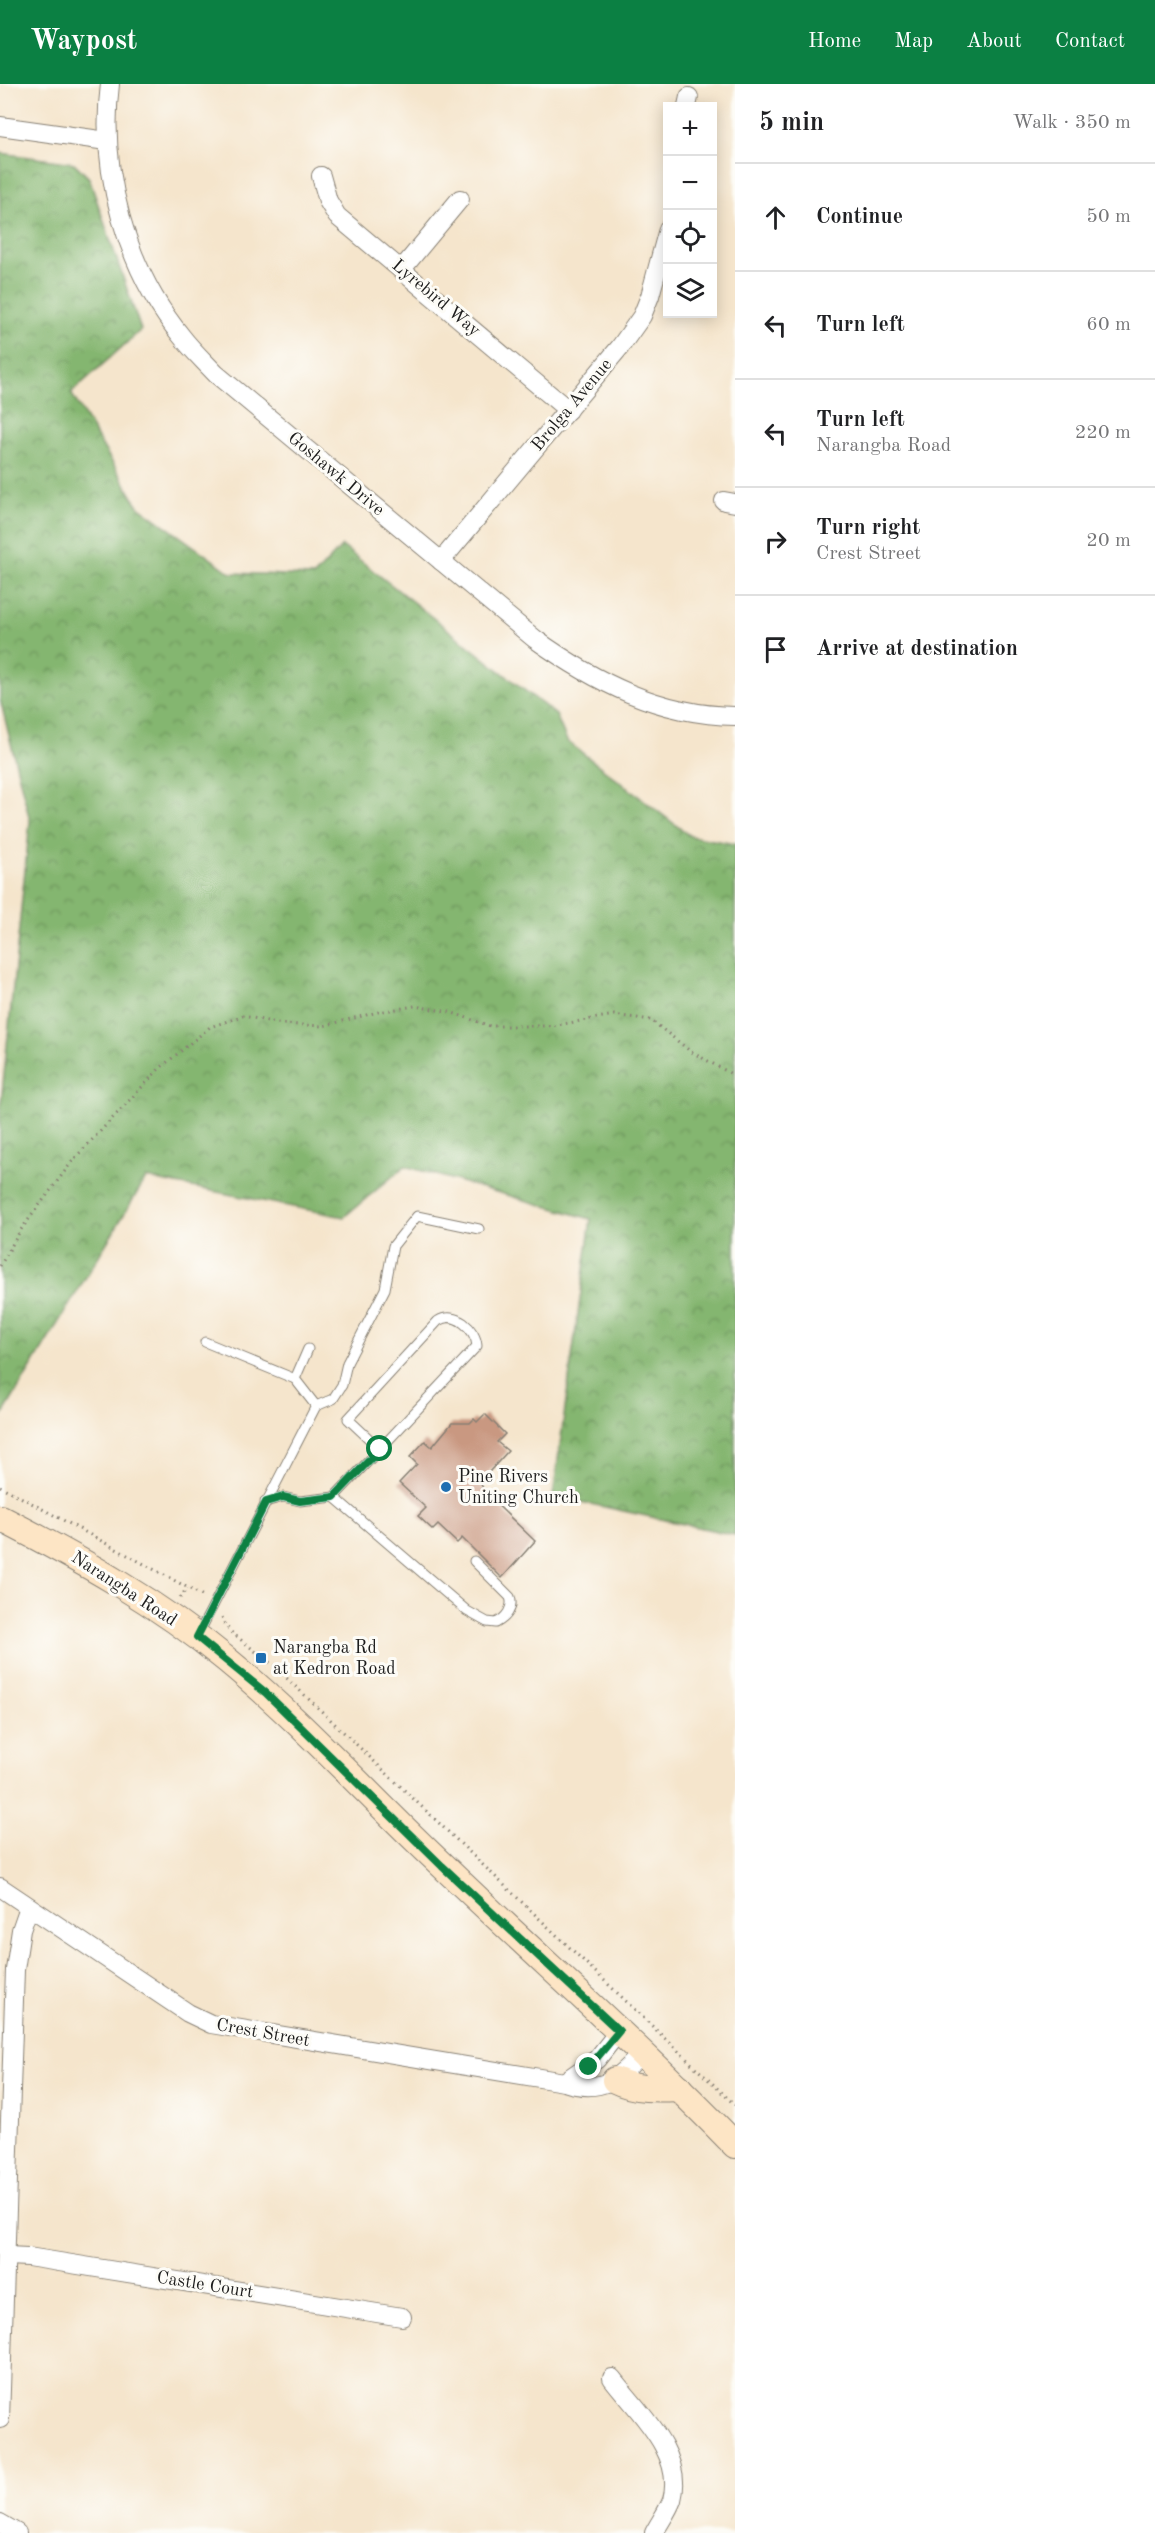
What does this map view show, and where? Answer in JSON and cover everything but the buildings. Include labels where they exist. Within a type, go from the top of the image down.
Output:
[{"type":"main road","name":"Narangba Road","points":[[0,1518],[118,1581],[224,1657],[280,1706],[458,1881],[642,2052],[735,2145]]},
{"type":"main road","points":[[615,2080],[624,2085],[649,2090],[679,2088]]},
{"type":"street","name":"Goshawk Drive","points":[[110,84],[107,141],[113,186],[130,243],[154,297],[182,337],[216,374],[535,639],[600,682],[659,705],[694,713],[735,716]]},
{"type":"street","points":[[0,126],[107,141]]},
{"type":"street","name":"Lyrebird Way","points":[[321,176],[328,201],[337,216],[568,410]]},
{"type":"street","points":[[402,269],[460,199]]},
{"type":"street","name":"Brolga Avenue","points":[[441,561],[620,347],[642,316],[658,274],[663,252]]},
{"type":"street","name":"Crest Street","points":[[0,1887],[188,2013],[211,2024],[578,2086],[600,2085],[615,2080]]},
{"type":"street","points":[[0,2419],[15,1970],[21,1930],[29,1906]]},
{"type":"street","points":[[564,2082],[597,2059],[619,2031]]},
{"type":"street","points":[[615,2080],[642,2052]]},
{"type":"street","name":"Castle Court","points":[[7,2256],[28,2257],[402,2317]]},
{"type":"street","points":[[612,2378],[660,2437],[673,2464],[672,2499],[654,2533]]},
{"type":"street","points":[[0,2522],[12,2532],[17,2533]]},
{"type":"lane","points":[[197,1637],[316,1406],[333,1399],[342,1385],[347,1363],[385,1289],[393,1246],[417,1216],[479,1229]]},
{"type":"lane","points":[[266,1502],[283,1497],[300,1501],[334,1497],[380,1449],[477,1346],[476,1338],[470,1328],[450,1318],[438,1321],[348,1419],[380,1449]]},
{"type":"lane","points":[[206,1342],[295,1379],[316,1406]]},
{"type":"lane","points":[[295,1379],[308,1349]]},
{"type":"lane","points":[[334,1497],[459,1605],[479,1618],[496,1623],[509,1611],[512,1601],[474,1561]]},
{"type":"path","points":[[0,1266],[21,1231],[75,1160],[159,1069],[210,1027],[243,1016],[282,1024],[323,1026],[378,1012],[415,1006],[450,1012],[490,1026],[552,1026],[614,1016],[651,1020],[690,1051],[735,1076]]},
{"type":"path","points":[[0,1486],[200,1594]]},
{"type":"path","points":[[180,1598],[187,1588]]},
{"type":"path","points":[[222,1613],[226,1626],[274,1666],[735,2104]]},
{"type":"green space","points":[[0,153],[74,163],[89,178],[141,330],[71,393],[138,506],[231,573],[314,576],[342,546],[556,715],[567,741],[690,836],[735,844],[735,1535],[553,1496],[591,1219],[405,1166],[344,1217],[146,1178],[0,1419],[0,1113],[30,821],[0,699]]},
{"type":"place","name":"Pine Rivers Uniting Church","points":[[446,1487]]},
{"type":"place","name":"Narangba Rd at Kedron Road","points":[[261,1658]]},
{"type":"route","points":[[380,1449],[334,1497],[300,1501],[283,1497],[266,1502],[197,1637],[224,1657],[294,1719],[442,1866],[619,2031],[589,2067]]}]
